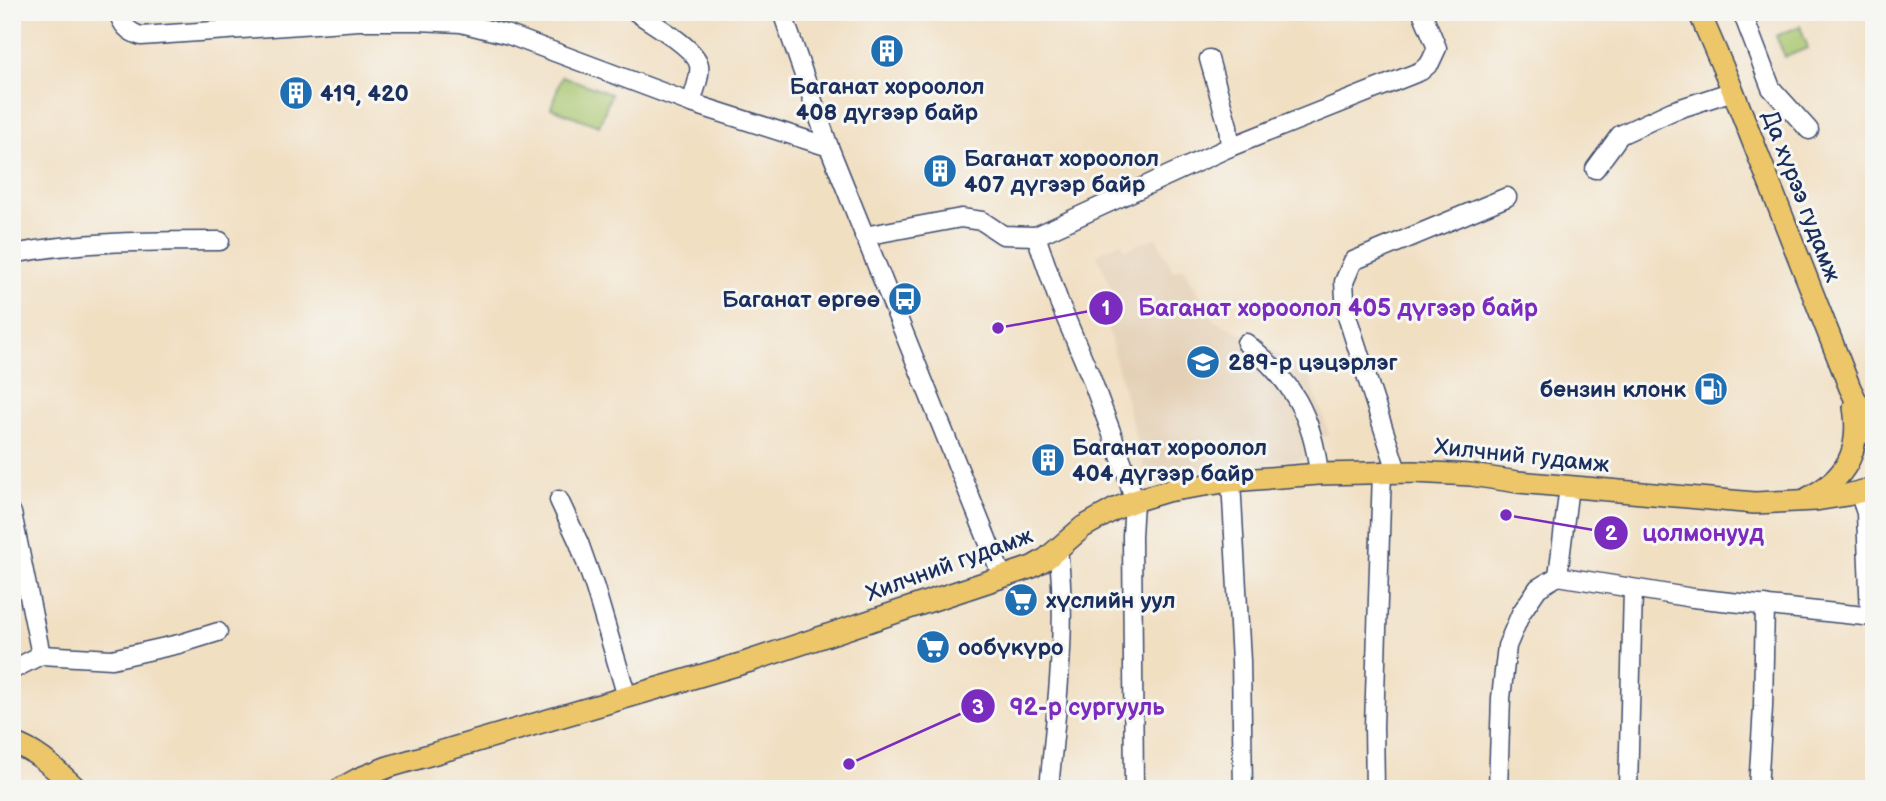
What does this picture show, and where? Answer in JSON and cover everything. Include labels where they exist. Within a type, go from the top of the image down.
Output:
[{"type":"main road","name":"Да хүрээ гудамж","points":[[1699,12],[1733,91],[1850,388],[1874,437]]},
{"type":"main road","points":[[1798,502],[1835,481],[1863,450],[1855,426],[1850,388]]},
{"type":"main road","name":"Хилчний гудамж","points":[[340,789],[387,767],[747,662],[1040,563],[1083,527],[1115,509],[1167,491],[1231,481],[1390,471],[1471,475],[1745,503],[1798,502],[1866,490]]},
{"type":"main road","points":[[12,743],[28,749],[77,789]]},
{"type":"street","points":[[118,12],[122,23],[128,29],[145,36],[361,16],[473,25],[535,44],[691,103],[829,147]]},
{"type":"street","points":[[635,12],[696,57],[700,67],[691,103]]},
{"type":"street","points":[[782,12],[829,147],[1002,576]]},
{"type":"street","points":[[864,236],[961,218],[982,221],[1003,235],[1036,236],[1230,147],[1421,71],[1430,63],[1437,48],[1422,12]]},
{"type":"street","points":[[1742,12],[1771,88],[1810,130]]},
{"type":"street","points":[[1209,59],[1228,126],[1230,147]]},
{"type":"street","points":[[1595,169],[1620,135],[1672,111],[1733,91]]},
{"type":"street","points":[[1375,789],[1374,726],[1390,471],[1346,313],[1344,282],[1353,261],[1507,197]]},
{"type":"street","points":[[1036,236],[1059,302],[1095,387],[1134,501],[1134,789]]},
{"type":"street","points":[[12,254],[46,248],[140,241],[220,241]]},
{"type":"street","points":[[1246,342],[1282,375],[1301,405],[1313,439],[1319,474]]},
{"type":"street","points":[[1231,481],[1241,661],[1243,789]]},
{"type":"street","points":[[1558,576],[1569,486]]},
{"type":"street","points":[[1498,789],[1501,698],[1507,646],[1521,612],[1538,588],[1558,576],[1633,589],[1872,617],[1866,490]]},
{"type":"street","points":[[559,500],[579,543],[595,588],[627,697]]},
{"type":"street","points":[[12,513],[41,655]]},
{"type":"street","points":[[1049,789],[1062,638],[1062,591],[1058,550]]},
{"type":"street","points":[[1628,789],[1633,589]]},
{"type":"street","points":[[1758,789],[1765,605]]},
{"type":"street","points":[[12,670],[41,655],[112,659],[179,645],[218,632]]},
{"type":"shaded area","name":"289-р цэцэрлэг","points":[[1156,237],[1173,271],[1184,267],[1214,320],[1268,346],[1310,377],[1329,435],[1303,445],[1306,459],[1207,471],[1148,485],[1107,326],[1120,309],[1097,254],[1121,242],[1125,250]]},
{"type":"green space","points":[[1800,26],[1808,48],[1785,57],[1776,36]]},
{"type":"green space","points":[[562,76],[611,94],[599,126],[551,108]]},
{"type":"place","name":"Баганат хороолол 408 дүгээр байр","points":[[887,51]]},
{"type":"place","name":"419, 420","points":[[296,93]]},
{"type":"place","name":"Баганат хороолол 407 дүгээр байр","points":[[940,171]]},
{"type":"place","name":"Баганат өргөө","points":[[905,299]]},
{"type":"place","name":"Баганат хороолол 405 дүгээр байр","points":[[998,328]]},
{"type":"place","name":"289-р цэцэрлэг","points":[[1203,362]]},
{"type":"place","name":"бензин клонк","points":[[1711,389]]},
{"type":"place","name":"Баганат хороолол 404 дүгээр байр","points":[[1048,460]]},
{"type":"place","name":"цолмонууд","points":[[1506,515]]},
{"type":"place","name":"хүслийн уул","points":[[1021,600]]},
{"type":"place","name":"ообүкүро","points":[[933,647]]},
{"type":"place","name":"92-р сургууль","points":[[849,764]]}]
